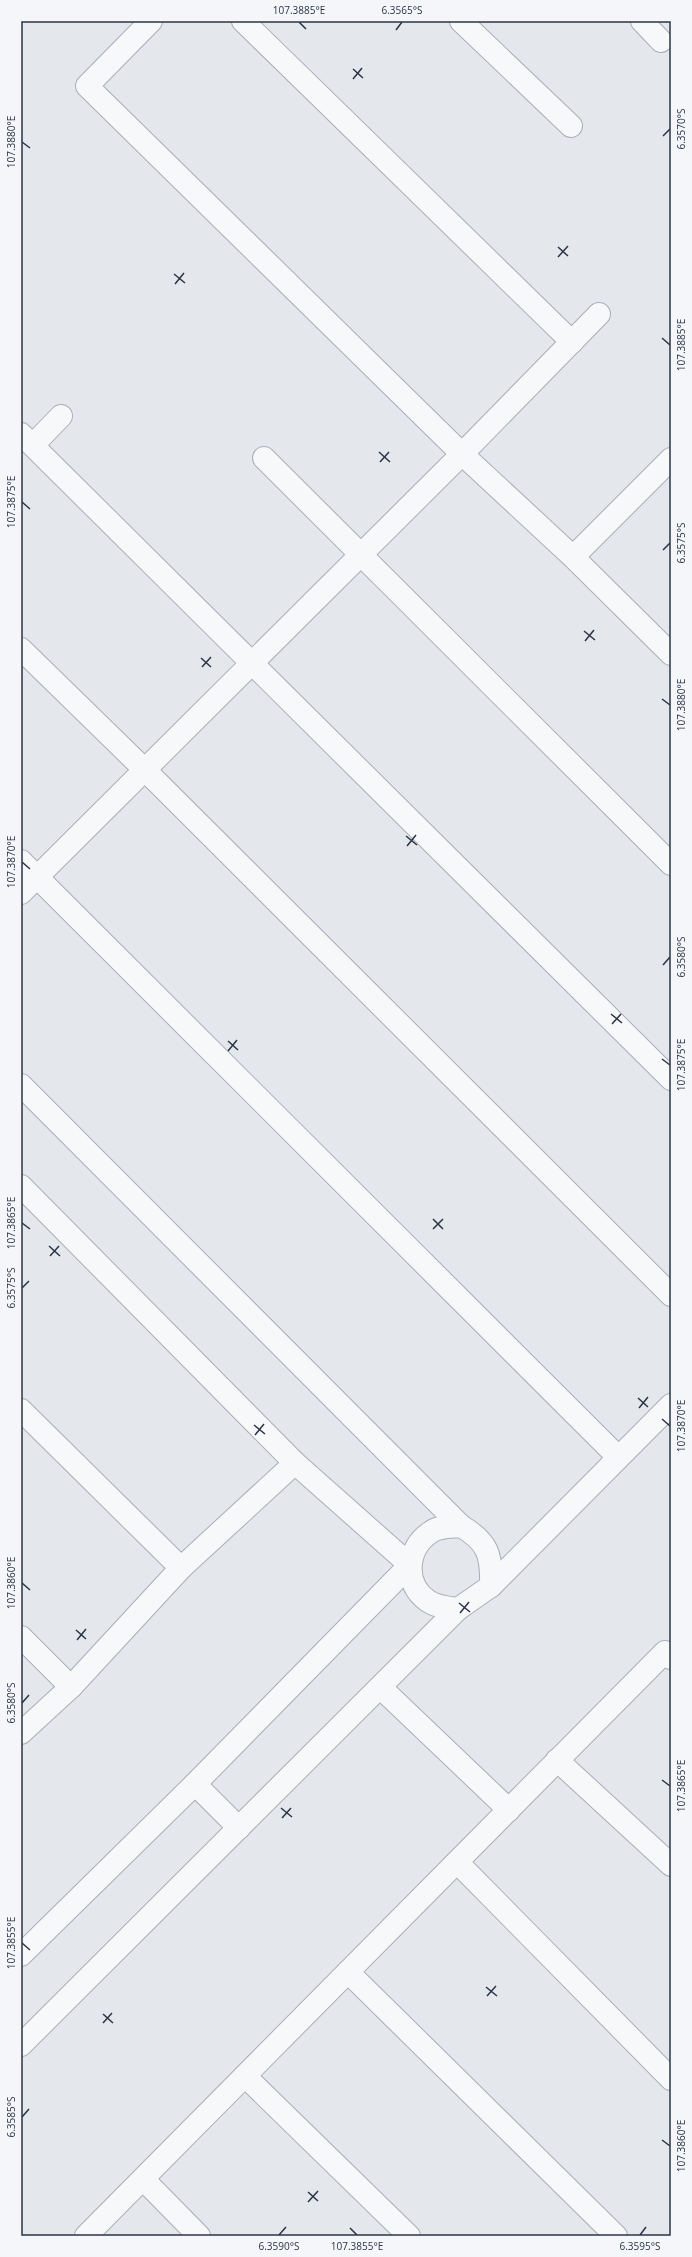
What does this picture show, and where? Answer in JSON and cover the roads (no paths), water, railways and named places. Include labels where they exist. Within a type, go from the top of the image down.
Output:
[{"type":"street","points":[[151,21],[87,86],[462,454],[668,647]]},
{"type":"street","points":[[243,21],[572,342]]},
{"type":"street","points":[[461,21],[571,126]]},
{"type":"street","points":[[642,21],[661,41]]},
{"type":"street","points":[[21,893],[38,878],[360,554],[462,454],[599,314]]},
{"type":"street","points":[[61,416],[27,439],[671,1079]]},
{"type":"street","points":[[264,458],[671,864]]},
{"type":"street","points":[[573,557],[671,459]]},
{"type":"street","points":[[21,649],[145,770],[671,1295]]},
{"type":"street","points":[[21,861],[618,1457]]},
{"type":"street","points":[[21,1085],[461,1526],[483,1542],[489,1555],[491,1586]]},
{"type":"street","points":[[21,1186],[295,1463],[410,1565]]},
{"type":"street","points":[[21,2045],[458,1609],[491,1586],[671,1405]]},
{"type":"street","points":[[21,1410],[181,1568]]},
{"type":"street","points":[[21,1733],[71,1687],[181,1568],[295,1463]]},
{"type":"street","points":[[458,1609],[442,1607],[428,1601],[418,1592],[412,1579],[410,1565],[413,1551],[421,1540],[432,1531],[446,1527],[461,1526]]},
{"type":"street","points":[[21,1955],[194,1784],[410,1565]]},
{"type":"street","points":[[21,1636],[71,1687]]},
{"type":"street","points":[[86,2236],[557,1760],[669,1652]]},
{"type":"street","points":[[380,1687],[509,1810]]},
{"type":"street","points":[[557,1760],[671,1865]]},
{"type":"street","points":[[194,1784],[239,1828]]},
{"type":"street","points":[[457,1862],[671,2079]]},
{"type":"street","points":[[348,1972],[616,2236]]},
{"type":"street","points":[[245,2076],[409,2236]]},
{"type":"street","points":[[143,2180],[199,2236]]}]
